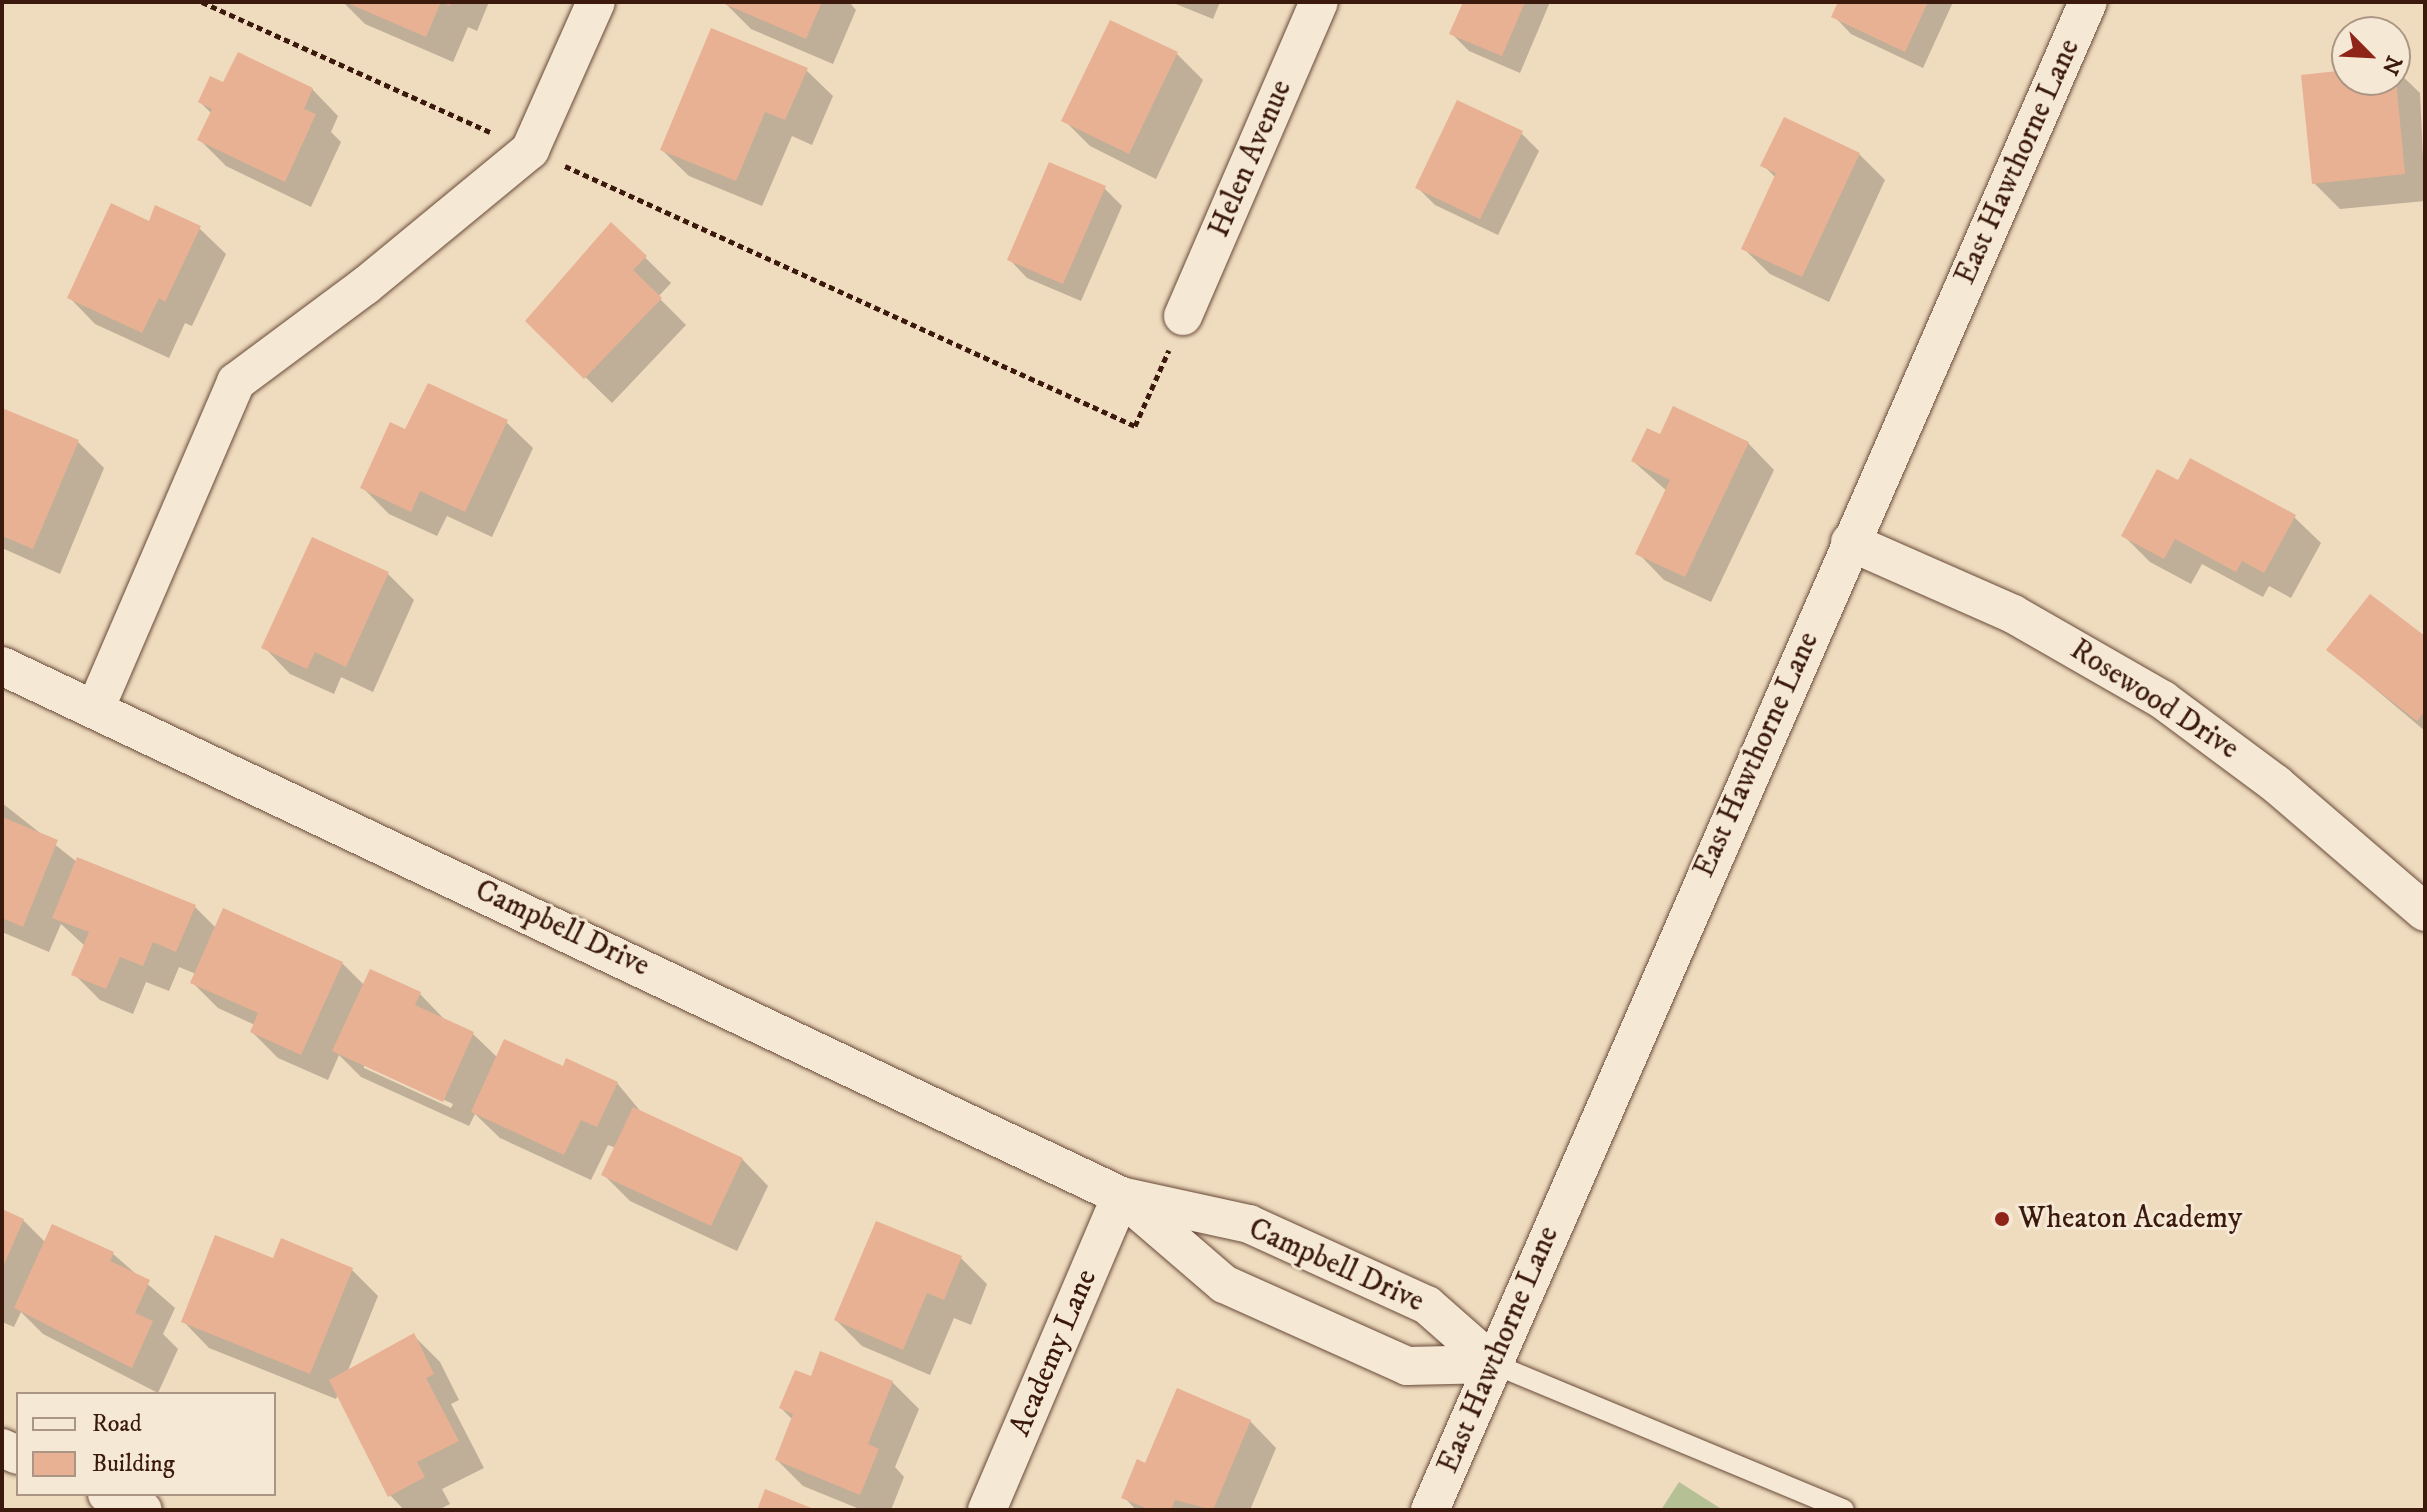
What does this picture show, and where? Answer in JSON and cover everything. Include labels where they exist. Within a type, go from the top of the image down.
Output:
[{"type":"street","points":[[96,707],[236,382],[365,286],[530,150],[596,2]]},
{"type":"street","name":"Helen Avenue","points":[[1183,316],[1319,2]]},
{"type":"street","name":"East Hawthorne Lane","points":[[1430,1510],[2088,2]]},
{"type":"street","name":"Rosewood Drive","points":[[1850,542],[2013,614],[2163,700],[2276,784],[2425,912]]},
{"type":"street","name":"Campbell Drive","points":[[2,666],[96,707],[1121,1196],[1263,1230],[1427,1305],[1494,1364]]},
{"type":"street","name":"Campbell Drive","points":[[1121,1196],[1224,1284],[1407,1366],[1494,1364]]},
{"type":"street","name":"Academy Lane","points":[[987,1510],[1121,1196]]},
{"type":"street","points":[[112,1496],[143,1510]]},
{"type":"lane","points":[[1494,1364],[1844,1510]]},
{"type":"path","points":[[202,2],[1135,426],[1183,316]]},
{"type":"green space","points":[[1679,1482],[1723,1510],[1661,1510]]},
{"type":"building","points":[[345,2],[441,2],[426,37]]},
{"type":"building","points":[[720,2],[822,2],[806,39]]},
{"type":"building","points":[[1463,2],[1525,2],[1502,56],[1449,34]]},
{"type":"building","points":[[1838,2],[1928,2],[1905,52],[1831,17]]},
{"type":"building","points":[[1110,20],[1178,52],[1129,154],[1061,121]]},
{"type":"building","points":[[711,28],[808,68],[785,120],[765,112],[736,181],[660,150]]},
{"type":"building","points":[[238,52],[313,88],[304,109],[316,114],[285,182],[197,140],[212,109],[198,102],[210,76],[223,82]]},
{"type":"building","points":[[2331,72],[2331,96],[2398,96],[2405,174],[2312,184],[2301,75]]},
{"type":"building","points":[[1457,100],[1523,131],[1480,219],[1415,188]]},
{"type":"building","points":[[1784,117],[1860,153],[1802,277],[1741,249],[1776,173],[1760,166]]},
{"type":"building","points":[[1049,162],[1106,186],[1063,284],[1007,260]]},
{"type":"building","points":[[111,203],[149,221],[155,205],[201,226],[165,302],[159,298],[142,333],[67,298]]},
{"type":"building","points":[[611,222],[647,256],[633,270],[662,298],[584,379],[525,321]]},
{"type":"building","points":[[428,383],[508,420],[465,512],[420,491],[411,512],[360,488],[390,422],[405,429]]},
{"type":"building","points":[[1673,406],[1749,442],[1685,577],[1635,554],[1670,480],[1631,461],[1647,428],[1660,434]]},
{"type":"building","points":[[2,408],[79,440],[33,549],[2,536]]},
{"type":"building","points":[[2190,458],[2296,515],[2264,573],[2242,561],[2236,572],[2175,539],[2164,559],[2121,536],[2157,469],[2178,480]]},
{"type":"building","points":[[312,537],[389,572],[346,667],[315,652],[307,669],[261,648]]},
{"type":"building","points":[[2370,594],[2425,636],[2425,711],[2417,721],[2326,650]]},
{"type":"building","points":[[2,817],[58,840],[23,927],[2,918]]},
{"type":"building","points":[[77,857],[196,905],[176,952],[153,942],[143,966],[120,957],[106,989],[71,975],[89,932],[52,918]]},
{"type":"building","points":[[223,908],[343,962],[301,1055],[250,1032],[258,1013],[190,983]]},
{"type":"building","points":[[370,969],[421,992],[415,1005],[474,1032],[443,1102],[332,1051]]},
{"type":"building","points":[[504,1039],[563,1066],[566,1058],[618,1082],[597,1127],[581,1120],[564,1155],[471,1112]]},
{"type":"building","points":[[633,1107],[743,1158],[711,1226],[601,1175]]},
{"type":"building","points":[[2,1209],[24,1219],[2,1269]]},
{"type":"building","points":[[876,1221],[962,1256],[944,1300],[927,1293],[903,1350],[834,1320]]},
{"type":"building","points":[[52,1224],[114,1252],[110,1261],[150,1280],[135,1313],[153,1321],[132,1368],[14,1308]]},
{"type":"building","points":[[215,1235],[273,1258],[281,1238],[353,1268],[310,1374],[181,1322]]},
{"type":"building","points":[[414,1333],[434,1374],[426,1378],[459,1441],[417,1462],[425,1477],[388,1497],[329,1380]]},
{"type":"building","points":[[820,1351],[893,1381],[868,1444],[879,1449],[860,1495],[775,1460],[793,1414],[779,1408],[795,1370],[811,1376]]},
{"type":"building","points":[[1177,1388],[1251,1420],[1213,1510],[1175,1500],[1171,1510],[1151,1510],[1121,1498],[1137,1459],[1145,1463]]},
{"type":"building","points":[[765,1489],[816,1510],[757,1510]]},
{"type":"place","name":"Wheaton Academy","points":[[2002,1219]]}]
